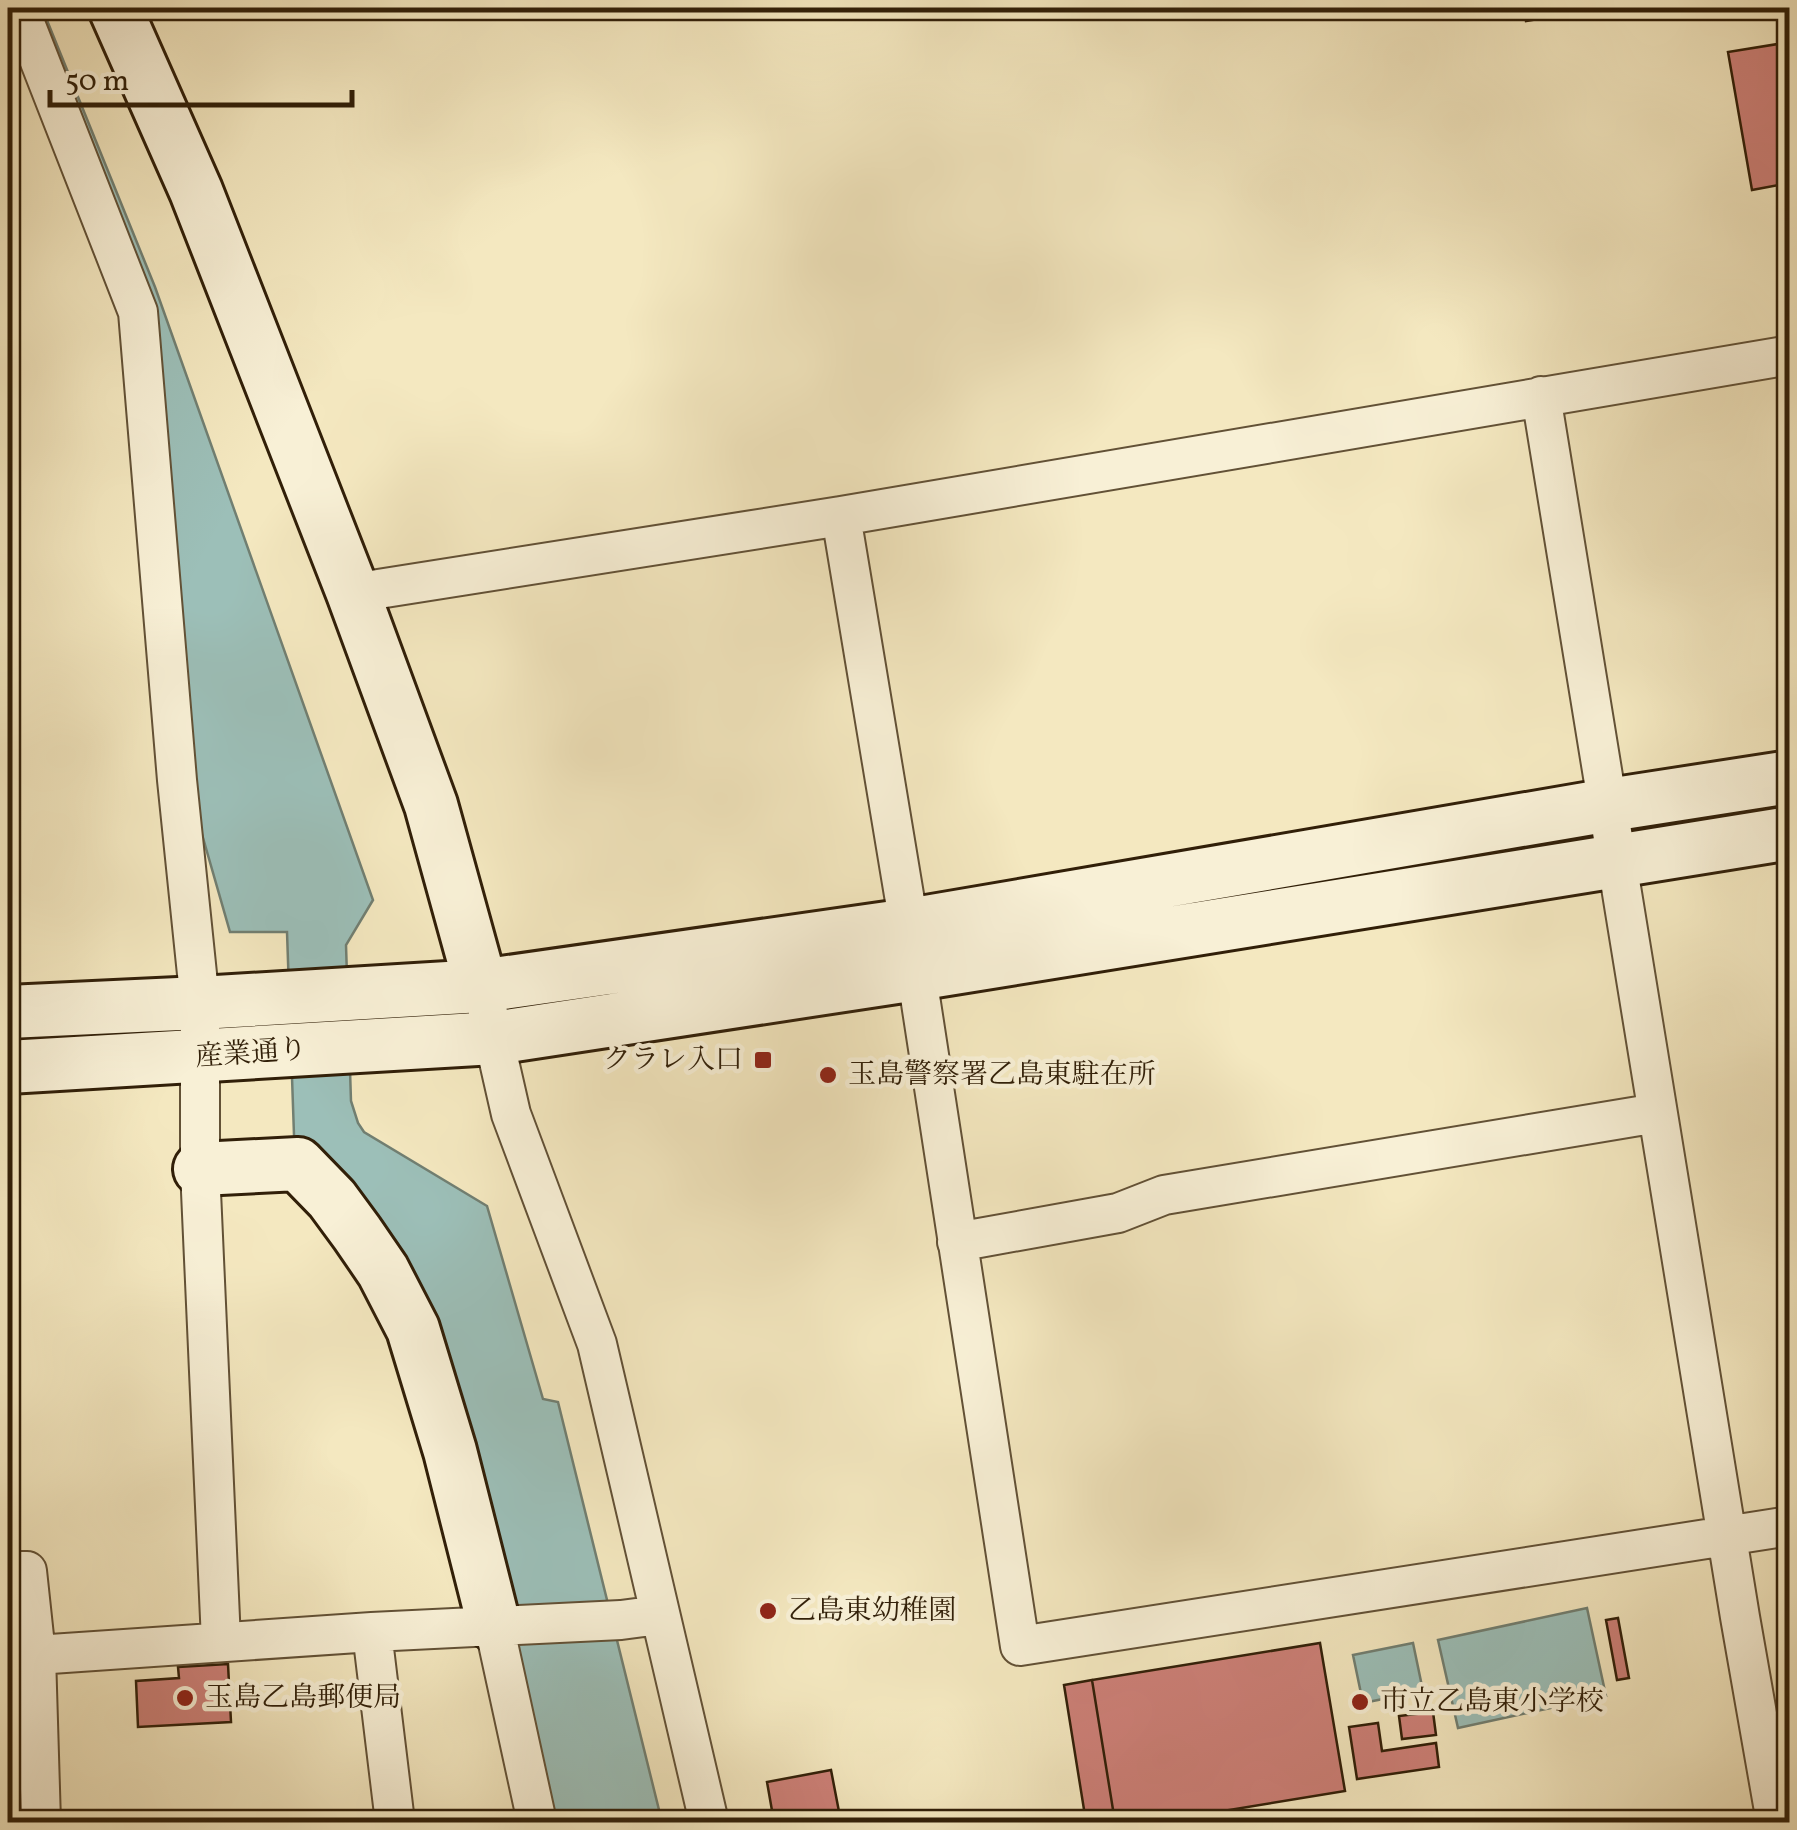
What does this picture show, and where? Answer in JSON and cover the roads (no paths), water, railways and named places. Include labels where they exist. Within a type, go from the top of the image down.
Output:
[{"type":"street","points":[[19,8],[138,312],[200,1003],[200,1170],[221,1641]]},
{"type":"street","points":[[115,8],[196,190],[354,593],[431,805],[481,986],[511,1114],[597,1344],[709,1822]]},
{"type":"street","points":[[354,593],[841,516],[1790,355]]},
{"type":"street","points":[[1541,396],[1776,1822]]},
{"type":"street","points":[[841,516],[913,949],[1020,1646],[1790,1526]]},
{"type":"street","points":[[913,949],[1609,806],[1790,778]]},
{"type":"street","points":[[913,949],[1616,861],[1790,833]]},
{"type":"street","name":"産業通り","points":[[8,1012],[481,986],[913,949]]},
{"type":"street","name":"産業通り","points":[[8,1067],[494,1038],[913,949]]},
{"type":"street","points":[[957,1242],[1118,1213],[1164,1194],[1657,1113]]},
{"type":"street","points":[[200,1170],[298,1164],[332,1199],[383,1272],[413,1329],[450,1451],[538,1822]]},
{"type":"street","points":[[8,1572],[27,1571],[36,1655],[42,1822]]},
{"type":"street","points":[[36,1655],[659,1615]]},
{"type":"street","points":[[372,1632],[395,1822]]},
{"type":"water","points":[[25,8],[42,8],[155,287],[373,900],[346,945],[351,1101],[358,1123],[364,1132],[487,1206],[543,1399],[558,1402],[662,1822],[547,1822],[432,1347],[297,1144],[287,932],[230,932],[189,789],[148,357]]},
{"type":"water","points":[[1587,1608],[1606,1696],[1458,1728],[1438,1640]]},
{"type":"water","points":[[1413,1643],[1423,1691],[1363,1703],[1353,1655]]},
{"type":"place","name":"クラレ入口","points":[[763,1060]]},
{"type":"place","name":"玉島警察署乙島東駐在所","points":[[828,1075]]},
{"type":"place","name":"乙島東幼稚園","points":[[768,1611]]},
{"type":"place","name":"玉島乙島郵便局","points":[[185,1698]]},
{"type":"place","name":"市立乙島東小学校","points":[[1360,1702]]}]
